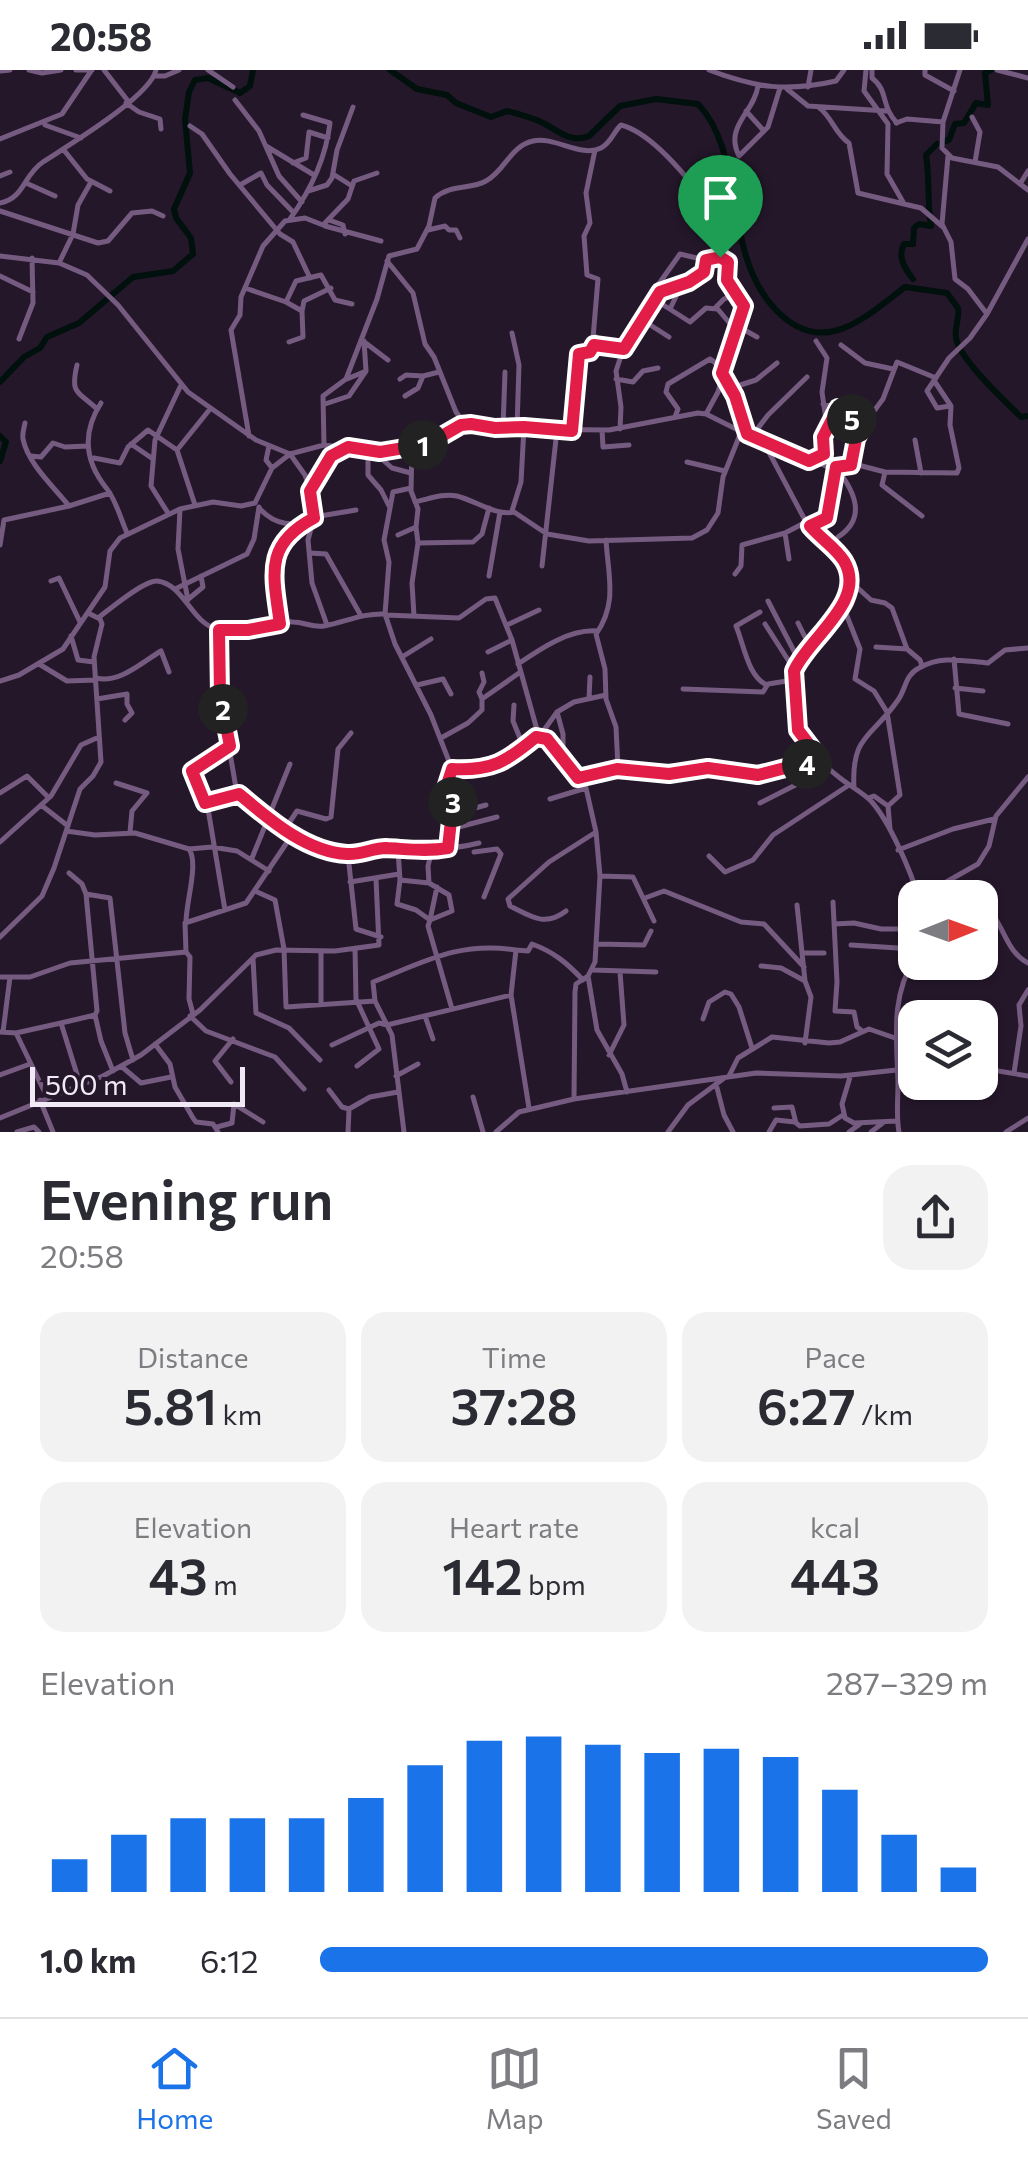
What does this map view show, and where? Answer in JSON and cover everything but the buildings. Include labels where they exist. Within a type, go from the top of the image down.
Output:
[{"type":"street","points":[[0,71],[10,70]]},
{"type":"street","points":[[29,70],[61,70]]},
{"type":"street","points":[[76,70],[92,71]]},
{"type":"street","points":[[104,70],[126,102],[138,112],[160,119],[161,129]]},
{"type":"street","points":[[0,203],[16,198],[34,168],[82,139],[156,73],[165,76],[179,70]]},
{"type":"street","points":[[208,70],[233,87]]},
{"type":"street","points":[[709,70],[758,86],[783,88],[836,80],[844,70]]},
{"type":"street","points":[[808,87],[811,70]]},
{"type":"street","points":[[869,70],[864,92],[897,123]]},
{"type":"street","points":[[869,70],[883,88],[888,174],[904,198],[902,203]]},
{"type":"street","points":[[925,70],[925,75],[954,91]]},
{"type":"street","points":[[942,227],[948,156],[940,144],[960,70]]},
{"type":"street","points":[[997,70],[1028,78]]},
{"type":"street","points":[[0,139],[65,111],[92,71]]},
{"type":"street","points":[[758,86],[736,128],[737,156],[771,121],[783,88]]},
{"type":"street","points":[[783,88],[805,105],[884,112]]},
{"type":"street","points":[[235,100],[259,131],[280,176],[302,202]]},
{"type":"street","points":[[308,191],[327,185],[333,174],[353,106]]},
{"type":"street","points":[[818,106],[839,136],[849,143],[858,193],[920,208],[942,227],[950,242],[955,279],[987,314]]},
{"type":"street","points":[[746,111],[764,130]]},
{"type":"street","points":[[249,436],[230,336],[264,246],[302,202],[328,138],[330,123],[303,115]]},
{"type":"street","points":[[972,118],[980,132],[975,162]]},
{"type":"street","points":[[888,124],[907,120],[943,122]]},
{"type":"street","points":[[42,124],[82,139]]},
{"type":"street","points":[[346,379],[387,261],[392,255],[417,249],[428,230],[432,204],[438,194],[484,182],[524,144],[542,140],[595,150],[607,144],[622,125],[646,138],[711,210],[714,220],[710,240],[720,257],[728,262],[727,280],[744,306],[716,398],[706,414]]},
{"type":"street","points":[[190,126],[202,134],[276,230],[293,242],[310,278]]},
{"type":"street","points":[[294,162],[306,158],[309,132],[328,138]]},
{"type":"street","points":[[264,145],[314,175]]},
{"type":"street","points":[[63,149],[92,182],[110,191]]},
{"type":"street","points":[[595,150],[586,192],[590,226],[584,234],[584,245],[587,275],[598,280],[597,345]]},
{"type":"street","points":[[948,156],[998,168],[1028,190]]},
{"type":"street","points":[[1020,184],[1028,171]]},
{"type":"street","points":[[0,176],[10,172]]},
{"type":"street","points":[[239,185],[261,173],[292,216],[345,234],[382,240]]},
{"type":"street","points":[[322,226],[348,199],[357,179],[377,173]]},
{"type":"street","points":[[333,174],[352,186]]},
{"type":"street","points":[[60,262],[73,234],[75,214],[92,182]]},
{"type":"street","points":[[26,184],[55,196]]},
{"type":"street","points":[[0,211],[104,242],[132,213],[152,211],[163,216]]},
{"type":"street","points":[[329,220],[343,225],[345,234]]},
{"type":"street","points":[[428,230],[445,226],[456,230],[460,238]]},
{"type":"street","points":[[951,406],[937,408],[927,391],[987,314],[1028,239]]},
{"type":"street","points":[[620,429],[616,379],[624,349],[644,322],[677,255],[706,260],[720,257]]},
{"type":"street","points":[[0,256],[60,262],[80,270],[118,304],[181,385],[249,436],[290,454],[310,491],[314,517],[308,540],[312,582],[327,626]]},
{"type":"street","points":[[20,338],[30,316],[34,292],[32,258]]},
{"type":"street","points":[[653,299],[664,289],[704,272],[706,260]]},
{"type":"street","points":[[387,261],[413,294],[425,344],[465,424]]},
{"type":"street","points":[[286,302],[294,283],[323,275],[335,300],[352,304]]},
{"type":"street","points":[[0,276],[34,292]]},
{"type":"street","points":[[670,308],[682,284]]},
{"type":"street","points":[[245,288],[302,311]]},
{"type":"street","points":[[290,342],[302,338],[304,302],[331,288]]},
{"type":"street","points":[[716,308],[736,294]]},
{"type":"street","points":[[653,299],[690,322],[706,308],[716,308],[738,330],[757,337]]},
{"type":"street","points":[[644,322],[669,338]]},
{"type":"street","points":[[512,333],[519,366],[521,427],[521,482],[512,512]]},
{"type":"street","points":[[362,340],[388,360]]},
{"type":"street","points":[[325,404],[349,396],[366,372],[362,340]]},
{"type":"street","points":[[816,341],[827,358],[822,404],[827,427]]},
{"type":"street","points":[[597,345],[624,349]]},
{"type":"street","points":[[572,431],[578,356],[597,345]]},
{"type":"street","points":[[841,345],[865,363],[894,370]]},
{"type":"street","points":[[675,417],[677,408],[666,392],[668,384],[708,359],[718,363],[747,434]]},
{"type":"street","points":[[175,589],[247,554],[254,539],[257,505],[272,468],[290,454],[324,445],[371,451],[441,440],[465,424],[602,430],[706,414],[764,443],[826,466],[849,466],[920,474],[959,472],[950,425],[951,406],[935,380],[897,362],[883,399],[856,439],[849,466],[848,482],[856,519],[838,537]]},
{"type":"street","points":[[731,388],[756,380],[777,363]]},
{"type":"street","points":[[77,366],[73,386],[76,392],[99,406],[86,436],[96,478],[110,493],[127,533]]},
{"type":"street","points":[[616,379],[631,382],[643,371],[658,368]]},
{"type":"street","points":[[324,445],[324,393],[366,372]]},
{"type":"street","points":[[400,379],[439,372]]},
{"type":"street","points":[[503,428],[505,372]]},
{"type":"street","points":[[405,396],[418,388],[423,376]]},
{"type":"street","points":[[415,502],[453,496],[500,512],[512,512],[547,534],[589,541],[683,540],[707,530],[720,506],[725,471],[747,434],[807,378]]},
{"type":"street","points":[[168,512],[152,490],[153,459],[156,434],[181,385]]},
{"type":"street","points":[[822,404],[838,408],[864,424]]},
{"type":"street","points":[[826,466],[823,440],[838,408]]},
{"type":"street","points":[[177,450],[210,410]]},
{"type":"street","points":[[25,423],[23,439],[31,456],[69,506]]},
{"type":"street","points":[[93,458],[119,464],[131,444],[146,430],[156,434],[177,450],[196,506]]},
{"type":"street","points":[[542,566],[557,430]]},
{"type":"street","points":[[602,430],[602,447],[630,445]]},
{"type":"street","points":[[915,440],[920,474]]},
{"type":"street","points":[[31,456],[41,457],[53,443],[88,446]]},
{"type":"street","points":[[764,443],[808,524],[841,557],[850,580],[870,600],[885,602],[892,608],[906,650]]},
{"type":"street","points":[[131,444],[153,459]]},
{"type":"street","points":[[269,446],[266,460],[272,468]]},
{"type":"street","points":[[412,446],[411,472],[394,490],[384,540],[389,562],[385,614],[452,769],[444,794],[453,802],[448,848]]},
{"type":"street","points":[[310,491],[331,456],[348,447]]},
{"type":"street","points":[[371,451],[403,482],[415,502],[419,518],[412,582],[414,616]]},
{"type":"street","points":[[371,451],[368,475],[390,508]]},
{"type":"street","points":[[809,461],[824,454]]},
{"type":"street","points":[[686,462],[725,471]]},
{"type":"street","points":[[735,574],[741,566],[742,545],[827,518],[836,468]]},
{"type":"street","points":[[836,468],[848,482]]},
{"type":"street","points":[[403,482],[411,472]]},
{"type":"street","points":[[885,472],[882,486],[922,516]]},
{"type":"street","points":[[0,545],[3,521],[110,493]]},
{"type":"street","points":[[0,680],[19,675],[60,652],[107,582],[110,552],[127,533],[168,512],[214,502],[257,505],[274,521],[302,524]]},
{"type":"street","points":[[180,508],[178,549],[186,601]]},
{"type":"street","points":[[418,543],[474,542],[482,534],[489,508]]},
{"type":"street","points":[[280,624],[278,550],[287,533],[314,517],[356,510]]},
{"type":"street","points":[[489,576],[500,512]]},
{"type":"street","points":[[398,535],[416,527]]},
{"type":"street","points":[[785,533],[789,559]]},
{"type":"street","points":[[482,700],[543,646],[596,630],[609,612],[612,598],[606,540]]},
{"type":"street","points":[[310,552],[326,552],[360,614]]},
{"type":"street","points":[[186,601],[203,587],[202,576]]},
{"type":"street","points":[[52,581],[58,577],[80,622]]},
{"type":"street","points":[[792,668],[842,604],[850,580]]},
{"type":"street","points":[[98,618],[150,581],[175,589],[209,626],[219,630],[248,630],[292,622],[327,626],[360,614],[459,618],[486,599],[494,598],[512,640],[539,737]]},
{"type":"street","points":[[768,601],[796,655]]},
{"type":"street","points":[[842,604],[860,649],[855,679],[874,691],[887,712],[900,791],[899,798],[888,806]]},
{"type":"street","points":[[507,625],[539,610]]},
{"type":"street","points":[[0,937],[42,896],[81,788],[101,762],[94,662],[102,627],[98,618],[88,612]]},
{"type":"street","points":[[760,612],[736,626],[752,672],[767,685],[793,680]]},
{"type":"street","points":[[798,623],[807,640],[792,668],[798,730],[829,768],[868,798],[890,832],[912,880]]},
{"type":"street","points":[[766,624],[792,668]]},
{"type":"street","points":[[219,630],[220,695],[240,794],[292,834],[319,848],[348,854],[380,848],[432,850],[479,843]]},
{"type":"street","points":[[596,630],[605,669],[606,696],[618,734],[617,769]]},
{"type":"street","points":[[71,636],[78,660],[94,662]]},
{"type":"street","points":[[402,658],[431,639]]},
{"type":"street","points":[[488,652],[512,640]]},
{"type":"street","points":[[876,647],[906,650],[922,666]]},
{"type":"street","points":[[852,787],[858,747],[900,698],[907,679],[922,666],[954,659],[988,663],[1005,650],[1028,648]]},
{"type":"street","points":[[38,664],[67,680],[104,680],[121,676],[162,651],[169,672]]},
{"type":"street","points":[[954,659],[958,714],[1008,724]]},
{"type":"street","points":[[441,738],[482,710],[482,672]]},
{"type":"street","points":[[588,699],[590,676]]},
{"type":"street","points":[[417,684],[443,678],[451,694]]},
{"type":"street","points":[[683,688],[763,692],[767,685]]},
{"type":"street","points":[[955,688],[984,692]]},
{"type":"street","points":[[96,700],[127,694],[126,704],[132,712],[125,720]]},
{"type":"street","points":[[452,769],[486,768],[511,758],[539,737],[556,712],[606,696]]},
{"type":"street","points":[[514,705],[513,721],[524,748]]},
{"type":"street","points":[[556,712],[563,734],[563,756]]},
{"type":"street","points":[[285,828],[297,811],[330,817],[338,749],[351,733]]},
{"type":"street","points":[[0,842],[49,798],[81,744],[100,736]]},
{"type":"street","points":[[539,737],[547,739],[563,756],[586,788],[596,832],[600,876],[598,944],[593,970],[576,984],[574,1099]]},
{"type":"street","points":[[225,910],[207,803],[192,771],[230,746]]},
{"type":"street","points":[[578,778],[617,769],[669,774],[708,768],[758,775],[820,759]]},
{"type":"street","points":[[252,858],[290,764]]},
{"type":"street","points":[[760,803],[829,768]]},
{"type":"street","points":[[0,794],[27,776],[49,798]]},
{"type":"street","points":[[950,880],[978,864],[990,846],[994,820],[1028,777]]},
{"type":"street","points":[[116,782],[147,793],[132,812],[130,832]]},
{"type":"street","points":[[709,856],[725,872],[749,862],[773,834],[852,787]]},
{"type":"street","points":[[550,798],[586,788]]},
{"type":"street","points":[[207,803],[240,794]]},
{"type":"street","points":[[868,798],[874,796],[888,806]]},
{"type":"street","points":[[453,814],[486,804]]},
{"type":"street","points":[[42,805],[67,828],[95,835],[130,832],[188,850],[212,847],[252,858],[269,871]]},
{"type":"street","points":[[888,806],[890,832]]},
{"type":"street","points":[[451,829],[496,817]]},
{"type":"street","points":[[898,850],[954,829],[994,820]]},
{"type":"street","points":[[566,912],[544,921],[510,906],[508,899],[548,862],[596,832]]},
{"type":"street","points":[[186,922],[246,904],[292,834]]},
{"type":"street","points":[[474,852],[497,849],[501,854],[484,897]]},
{"type":"street","points":[[188,850],[194,859],[186,922],[192,1015],[206,1032],[233,1039],[282,1062],[304,1089]]},
{"type":"street","points":[[398,850],[396,904],[416,910],[430,920]]},
{"type":"street","points":[[428,883],[432,850]]},
{"type":"street","points":[[348,854],[356,929],[381,937]]},
{"type":"street","points":[[69,874],[80,882],[86,894],[96,1014],[100,1041],[112,1071]]},
{"type":"street","points":[[600,876],[630,875],[646,898],[654,921]]},
{"type":"street","points":[[350,882],[400,877],[437,887],[450,895],[452,913],[430,920]]},
{"type":"street","points":[[0,1118],[133,1060],[265,952],[380,945],[376,879]]},
{"type":"street","points":[[437,887],[428,926],[452,1011]]},
{"type":"street","points":[[255,891],[275,900],[284,950],[286,1006],[375,1000]]},
{"type":"street","points":[[646,898],[664,891],[741,922],[764,924],[804,967]]},
{"type":"street","points":[[86,894],[110,898],[124,1032],[133,1060]]},
{"type":"street","points":[[833,902],[837,982],[834,1009],[854,1012],[857,1028],[879,1030],[895,1038]]},
{"type":"street","points":[[797,905],[805,981],[811,996],[805,1043]]},
{"type":"street","points":[[998,919],[1015,955],[1028,963]]},
{"type":"street","points":[[834,924],[898,929]]},
{"type":"street","points":[[598,944],[644,945],[651,932]]},
{"type":"street","points":[[404,1132],[392,1035],[375,1000],[373,982],[434,955],[490,946],[528,952],[532,944],[561,957],[586,978],[596,1030],[622,1074],[627,1092]]},
{"type":"street","points":[[851,944],[898,948]]},
{"type":"street","points":[[355,948],[357,1002],[379,1049],[357,1066]]},
{"type":"street","points":[[321,950],[322,1004]]},
{"type":"street","points":[[516,950],[511,995],[529,1108]]},
{"type":"street","points":[[0,976],[30,977],[70,963],[186,952]]},
{"type":"street","points":[[804,953],[824,953]]},
{"type":"street","points":[[253,959],[256,1013],[289,1028],[320,1060]]},
{"type":"street","points":[[761,966],[781,968],[805,981]]},
{"type":"street","points":[[593,970],[656,972]]},
{"type":"street","points":[[608,1055],[624,1025],[620,972]]},
{"type":"street","points":[[10,977],[2,1032],[16,1033],[96,1014]]},
{"type":"street","points":[[899,1132],[895,1038],[900,991],[905,980]]},
{"type":"street","points":[[1014,1073],[1021,1026],[1018,1010],[1028,990]]},
{"type":"street","points":[[703,1019],[709,1002],[725,992],[734,996],[741,1007],[752,1048]]},
{"type":"street","points":[[332,1046],[382,1022],[387,1025],[511,995]]},
{"type":"street","points":[[1018,1010],[1028,1006]]},
{"type":"street","points":[[424,1016],[433,1040]]},
{"type":"street","points":[[60,1023],[80,1084]]},
{"type":"street","points":[[668,1132],[688,1105],[727,1076],[734,1063],[752,1048],[775,1037],[805,1043],[840,1042],[862,1030]]},
{"type":"street","points":[[16,1033],[44,1099],[52,1132]]},
{"type":"street","points":[[231,1082],[216,1061],[233,1039]]},
{"type":"street","points":[[155,1044],[167,1058],[172,1077],[194,1120],[218,1129],[232,1123],[234,1104],[263,1122]]},
{"type":"street","points":[[0,1075],[30,1063]]},
{"type":"street","points":[[396,1076],[418,1064]]},
{"type":"street","points":[[121,1066],[131,1078],[141,1082],[172,1077]]},
{"type":"street","points":[[496,1132],[515,1114],[529,1108],[574,1099],[756,1073],[850,1075],[897,1068]]},
{"type":"street","points":[[998,1071],[1028,1076]]},
{"type":"street","points":[[850,1075],[843,1115],[860,1124],[897,1121]]},
{"type":"street","points":[[716,1084],[733,1132]]},
{"type":"street","points":[[329,1090],[342,1107],[349,1109],[370,1096],[398,1092]]},
{"type":"street","points":[[473,1097],[483,1132]]},
{"type":"street","points":[[774,1108],[792,1106],[795,1122]]},
{"type":"street","points":[[348,1132],[349,1109]]},
{"type":"street","points":[[769,1132],[776,1120],[800,1126],[824,1125],[843,1115]]},
{"type":"street","points":[[1007,1132],[1028,1118]]},
{"type":"street","points":[[871,1132],[888,1120]]},
{"type":"street","points":[[849,1132],[860,1124]]},
{"type":"street","points":[[17,1132],[34,1127],[39,1132]]},
{"type":"waterway","points":[[0,382],[24,357],[40,348],[47,337],[79,323],[133,277],[173,271],[193,254],[191,238],[174,209],[190,173],[185,119],[189,92],[195,80],[208,78],[240,93],[250,86],[253,70]]},
{"type":"waterway","points":[[390,70],[417,89],[447,95],[456,103],[491,117],[507,111],[576,138],[589,136],[620,106],[656,99],[698,104],[723,149],[747,260],[758,286],[775,309],[792,324],[826,332],[858,321],[905,287],[947,293],[958,308],[959,347],[984,380],[1021,417],[1028,416]]},
{"type":"waterway","points":[[942,142],[949,140],[955,124],[964,123],[976,103],[988,105],[985,73],[991,70]]},
{"type":"waterway","points":[[913,279],[901,254],[904,244],[913,244],[914,228],[919,224],[931,226],[926,155],[937,144]]},
{"type":"waterway","points":[[0,436],[6,442],[0,461]]},
{"type":"route","points":[[720,257],[728,262],[727,280],[744,306],[722,373],[735,396],[747,434],[809,461],[824,454],[823,437],[838,408],[864,424],[856,439],[851,465],[836,467],[837,479],[827,518],[810,526],[841,557],[850,580],[842,604],[794,671],[798,730],[820,759],[758,775],[708,768],[669,774],[617,769],[578,778],[547,739],[536,737],[511,758],[494,766],[452,769],[444,794],[453,802],[448,848],[437,850],[380,848],[360,854],[335,852],[303,841],[239,794],[205,803],[192,771],[230,746],[220,695],[219,630],[280,624],[278,550],[287,533],[314,518],[310,491],[331,456],[348,447],[380,452],[428,444],[465,424],[572,431],[579,354],[601,344],[609,349],[624,349],[660,292],[691,281],[704,272],[706,260],[720,257]]}]
